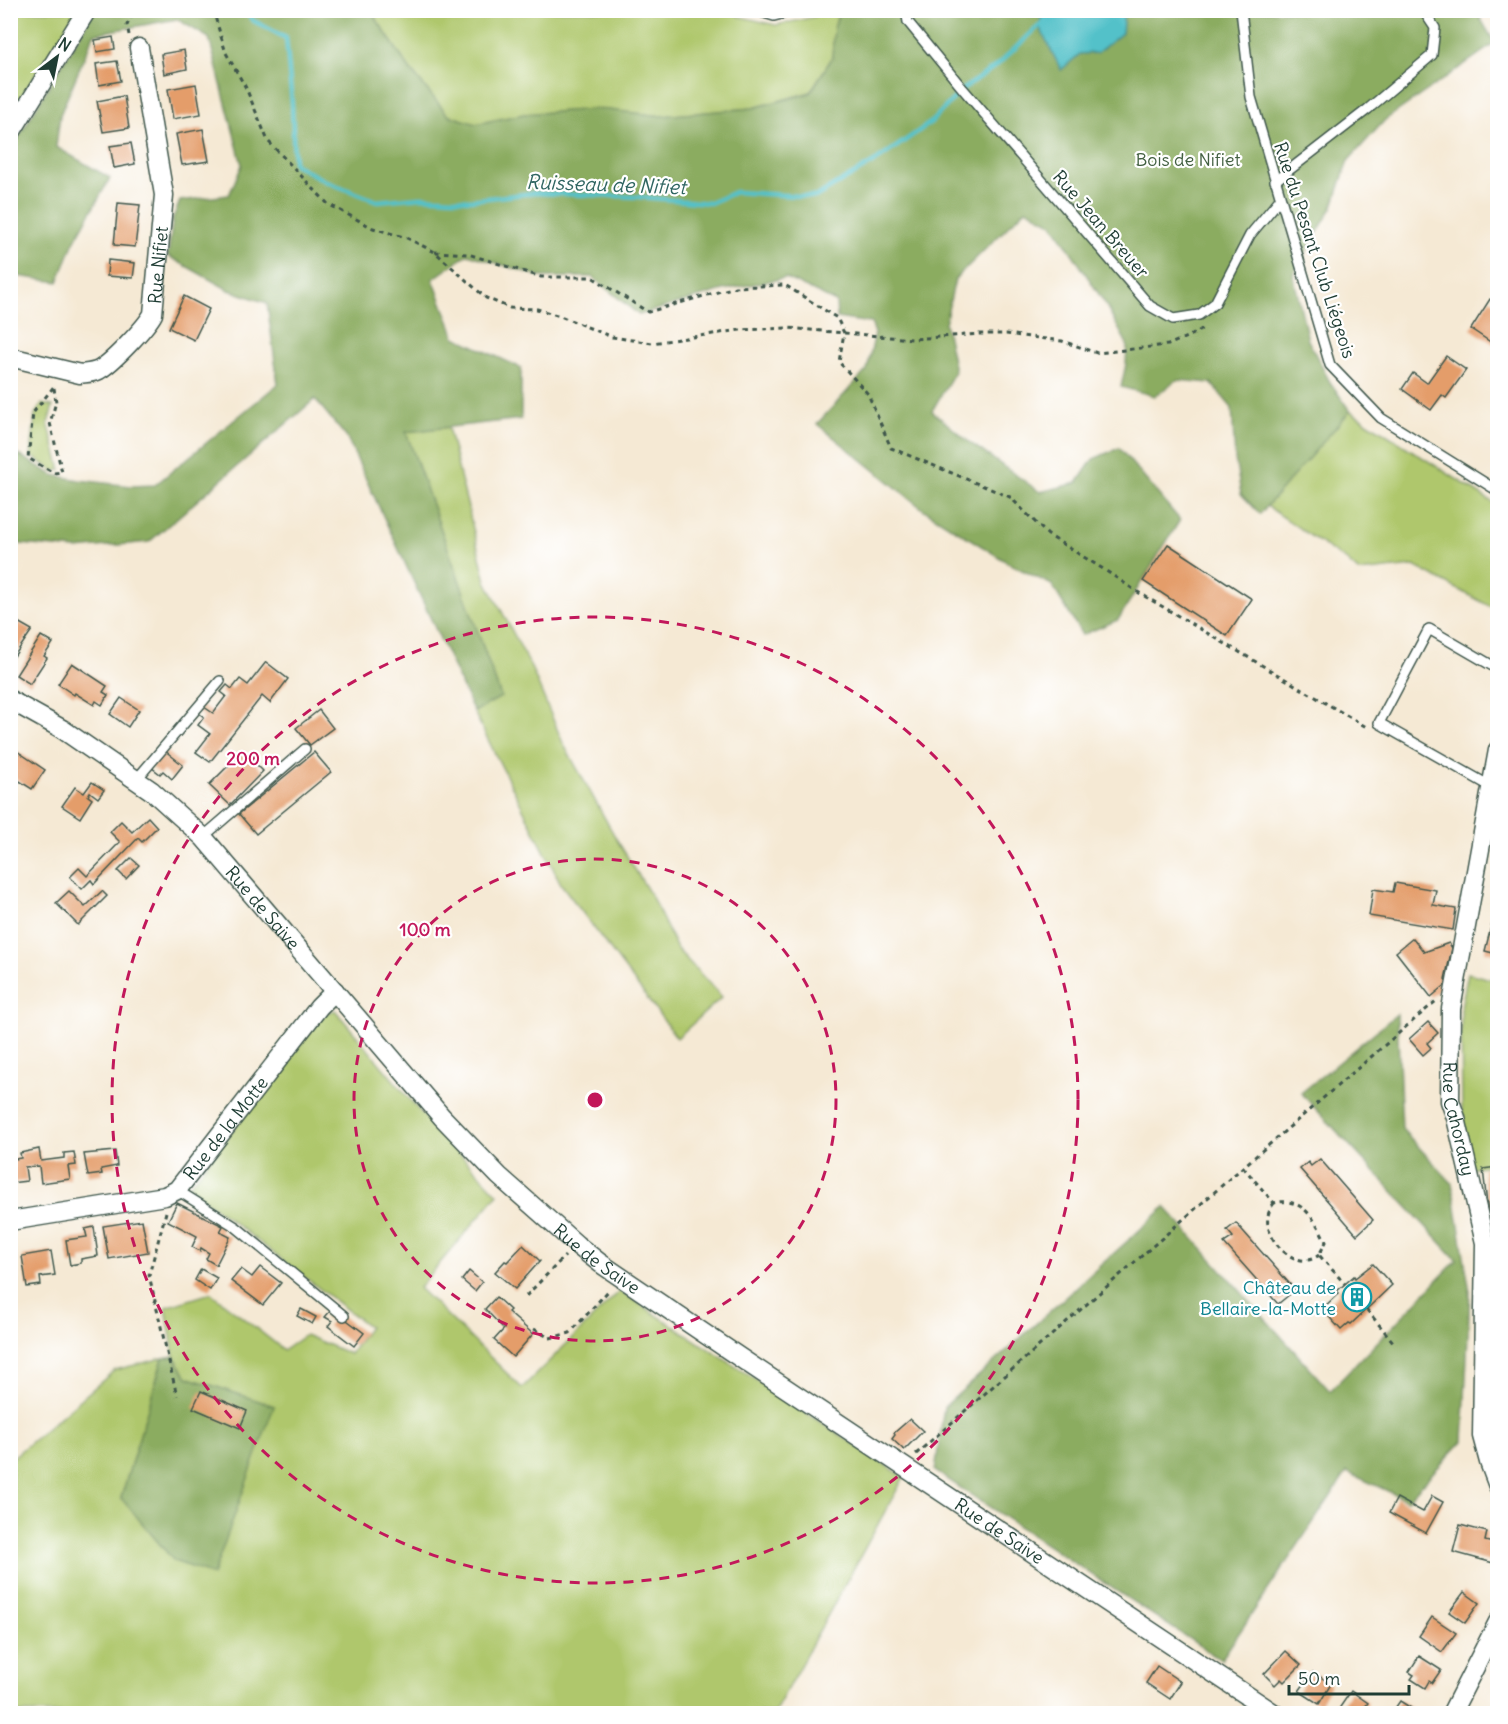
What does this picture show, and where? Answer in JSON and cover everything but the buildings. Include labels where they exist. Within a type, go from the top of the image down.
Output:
[{"type":"street","points":[[10,134],[87,10]]},
{"type":"street","name":"Rue Nifiet","points":[[10,357],[80,374],[91,373],[99,370],[143,329],[153,314],[164,195],[139,48]]},
{"type":"street","name":"Rue de Saive","points":[[10,700],[62,729],[152,791],[203,837],[442,1117],[499,1176],[577,1245],[620,1277],[1275,1713]]},
{"type":"street","name":"Rue Cahorday","points":[[1497,750],[1451,1009],[1450,1101],[1485,1243],[1482,1436],[1497,1486]]},
{"type":"street","name":"Rue de la Motte","points":[[171,1193],[320,1007],[335,992]]},
{"type":"street","points":[[10,1221],[171,1193]]},
{"type":"street","points":[[1451,1713],[1497,1622]]},
{"type":"lane","points":[[754,10],[774,16],[797,10]]},
{"type":"lane","name":"Rue Jean Breuer","points":[[906,10],[908,21],[963,89],[1150,306],[1173,319],[1199,315],[1215,303]]},
{"type":"lane","name":"Rue du Pesant Club Liégeois","points":[[1241,10],[1251,97],[1330,365],[1380,418],[1497,491]]},
{"type":"lane","points":[[1275,181],[1368,109],[1432,55],[1435,27],[1423,10]]},
{"type":"lane","points":[[1215,303],[1250,235],[1280,199]]},
{"type":"lane","points":[[1490,786],[1379,723],[1429,629],[1497,669]]},
{"type":"lane","points":[[136,780],[220,681]]},
{"type":"lane","points":[[203,837],[305,749]]},
{"type":"lane","points":[[171,1193],[236,1227],[344,1316]]},
{"type":"path","points":[[213,10],[226,53],[246,88],[268,141],[328,204],[373,228],[407,238],[435,252],[486,298],[510,308],[537,309],[612,337],[652,343],[740,330],[788,328],[912,339],[1006,334],[1062,341],[1097,353],[1168,345],[1196,333],[1212,322],[1215,303]]},
{"type":"path","points":[[435,252],[468,254],[541,277],[592,277],[648,312],[735,287],[785,285],[837,318],[844,333],[839,362],[868,394],[891,448],[1010,497],[1048,535],[1136,591],[1367,728]]},
{"type":"path","points":[[54,388],[56,402],[50,423],[62,472],[54,473],[28,458],[33,413],[54,388],[60,369]]},
{"type":"path","points":[[903,1466],[1243,1167],[1435,1002],[1457,978]]},
{"type":"path","points":[[1243,1167],[1274,1203]]},
{"type":"path","points":[[171,1193],[149,1275],[177,1396]]},
{"type":"path","points":[[1286,1200],[1312,1215],[1326,1242],[1319,1255],[1313,1260],[1299,1261],[1287,1254],[1274,1241],[1268,1222],[1268,1213],[1274,1203],[1286,1200]]},
{"type":"path","points":[[526,1296],[577,1245]]},
{"type":"path","points":[[1319,1255],[1345,1284]]},
{"type":"path","points":[[534,1329],[550,1338],[570,1333],[620,1277]]},
{"type":"path","points":[[1367,1310],[1394,1343]]},
{"type":"green space","points":[[732,10],[738,16],[776,25],[814,17],[821,11],[839,11],[834,29],[832,58],[810,92],[753,108],[662,116],[599,109],[524,114],[475,124],[448,115],[409,68],[371,11]]},
{"type":"green space","points":[[11,11],[77,11],[11,113]]},
{"type":"green space","name":"Bois de Nifiet","points":[[94,11],[371,11],[409,68],[448,115],[476,124],[524,114],[599,109],[662,116],[753,108],[810,93],[832,58],[834,29],[839,11],[1476,11],[1495,43],[1385,120],[1348,161],[1333,206],[1293,274],[1308,340],[1330,382],[1350,411],[1260,514],[1241,494],[1235,459],[1232,408],[1211,383],[1177,380],[1155,396],[1121,387],[1127,344],[1104,302],[1053,224],[1026,209],[955,279],[945,323],[955,371],[932,411],[969,442],[1040,492],[1077,483],[1093,459],[1119,448],[1180,520],[1118,620],[1082,635],[1052,585],[1010,564],[924,510],[817,424],[867,370],[875,333],[871,323],[837,318],[836,302],[786,278],[723,290],[639,315],[592,277],[541,277],[468,254],[433,279],[455,337],[521,368],[521,419],[406,432],[501,697],[474,712],[347,438],[315,399],[149,542],[76,549],[11,543],[11,450],[53,475],[131,486],[155,485],[278,384],[267,303],[229,290],[168,256],[173,218],[180,201],[229,195],[242,165],[209,38],[177,19],[94,34],[60,115],[56,147],[110,178],[73,244],[58,282],[11,275],[11,150]]},
{"type":"green space","points":[[42,404],[53,406],[48,423],[61,470],[54,471],[31,456],[35,414]]},
{"type":"green space","points":[[1350,411],[1497,505],[1498,604],[1495,609],[1414,566],[1359,572],[1347,561],[1267,506]]},
{"type":"green space","points":[[448,427],[486,581],[530,665],[563,743],[652,897],[677,949],[722,997],[677,1038],[561,884],[474,712],[501,697],[406,432]]},
{"type":"green space","points":[[1468,973],[1498,981],[1497,1164],[1470,1168],[1462,1107],[1461,1007]]},
{"type":"green space","points":[[335,1010],[421,1113],[498,1194],[419,1288],[522,1388],[620,1291],[904,1477],[774,1713],[11,1713],[11,1459],[115,1370],[163,1358],[121,1498],[274,1406],[186,1377],[174,1356],[166,1307],[211,1293],[284,1350],[305,1335],[350,1354],[369,1327],[188,1187],[325,1013]]},
{"type":"green space","points":[[1397,1014],[1402,1129],[1452,1183],[1470,1292],[1463,1441],[1407,1500],[1347,1472],[1221,1660],[935,1471],[944,1407],[1165,1207],[1330,1391],[1457,1260],[1301,1093]]},
{"type":"green space","points":[[174,1356],[187,1377],[274,1406],[213,1575],[174,1561],[121,1498],[163,1358]]},
{"type":"water","points":[[1043,11],[1124,11],[1122,33],[1097,53],[1080,54],[1061,70],[1039,26]]},
{"type":"waterway","name":"Ruisseau de Nifiet","points":[[246,10],[252,20],[286,38],[292,104],[294,164],[327,182],[377,201],[421,197],[470,200],[534,193],[639,197],[710,203],[735,192],[815,197],[876,161],[930,123],[963,89],[997,65],[1039,26]]},
{"type":"place","name":"Château de Bellaire-la-Motte","points":[[1357,1297]]}]
